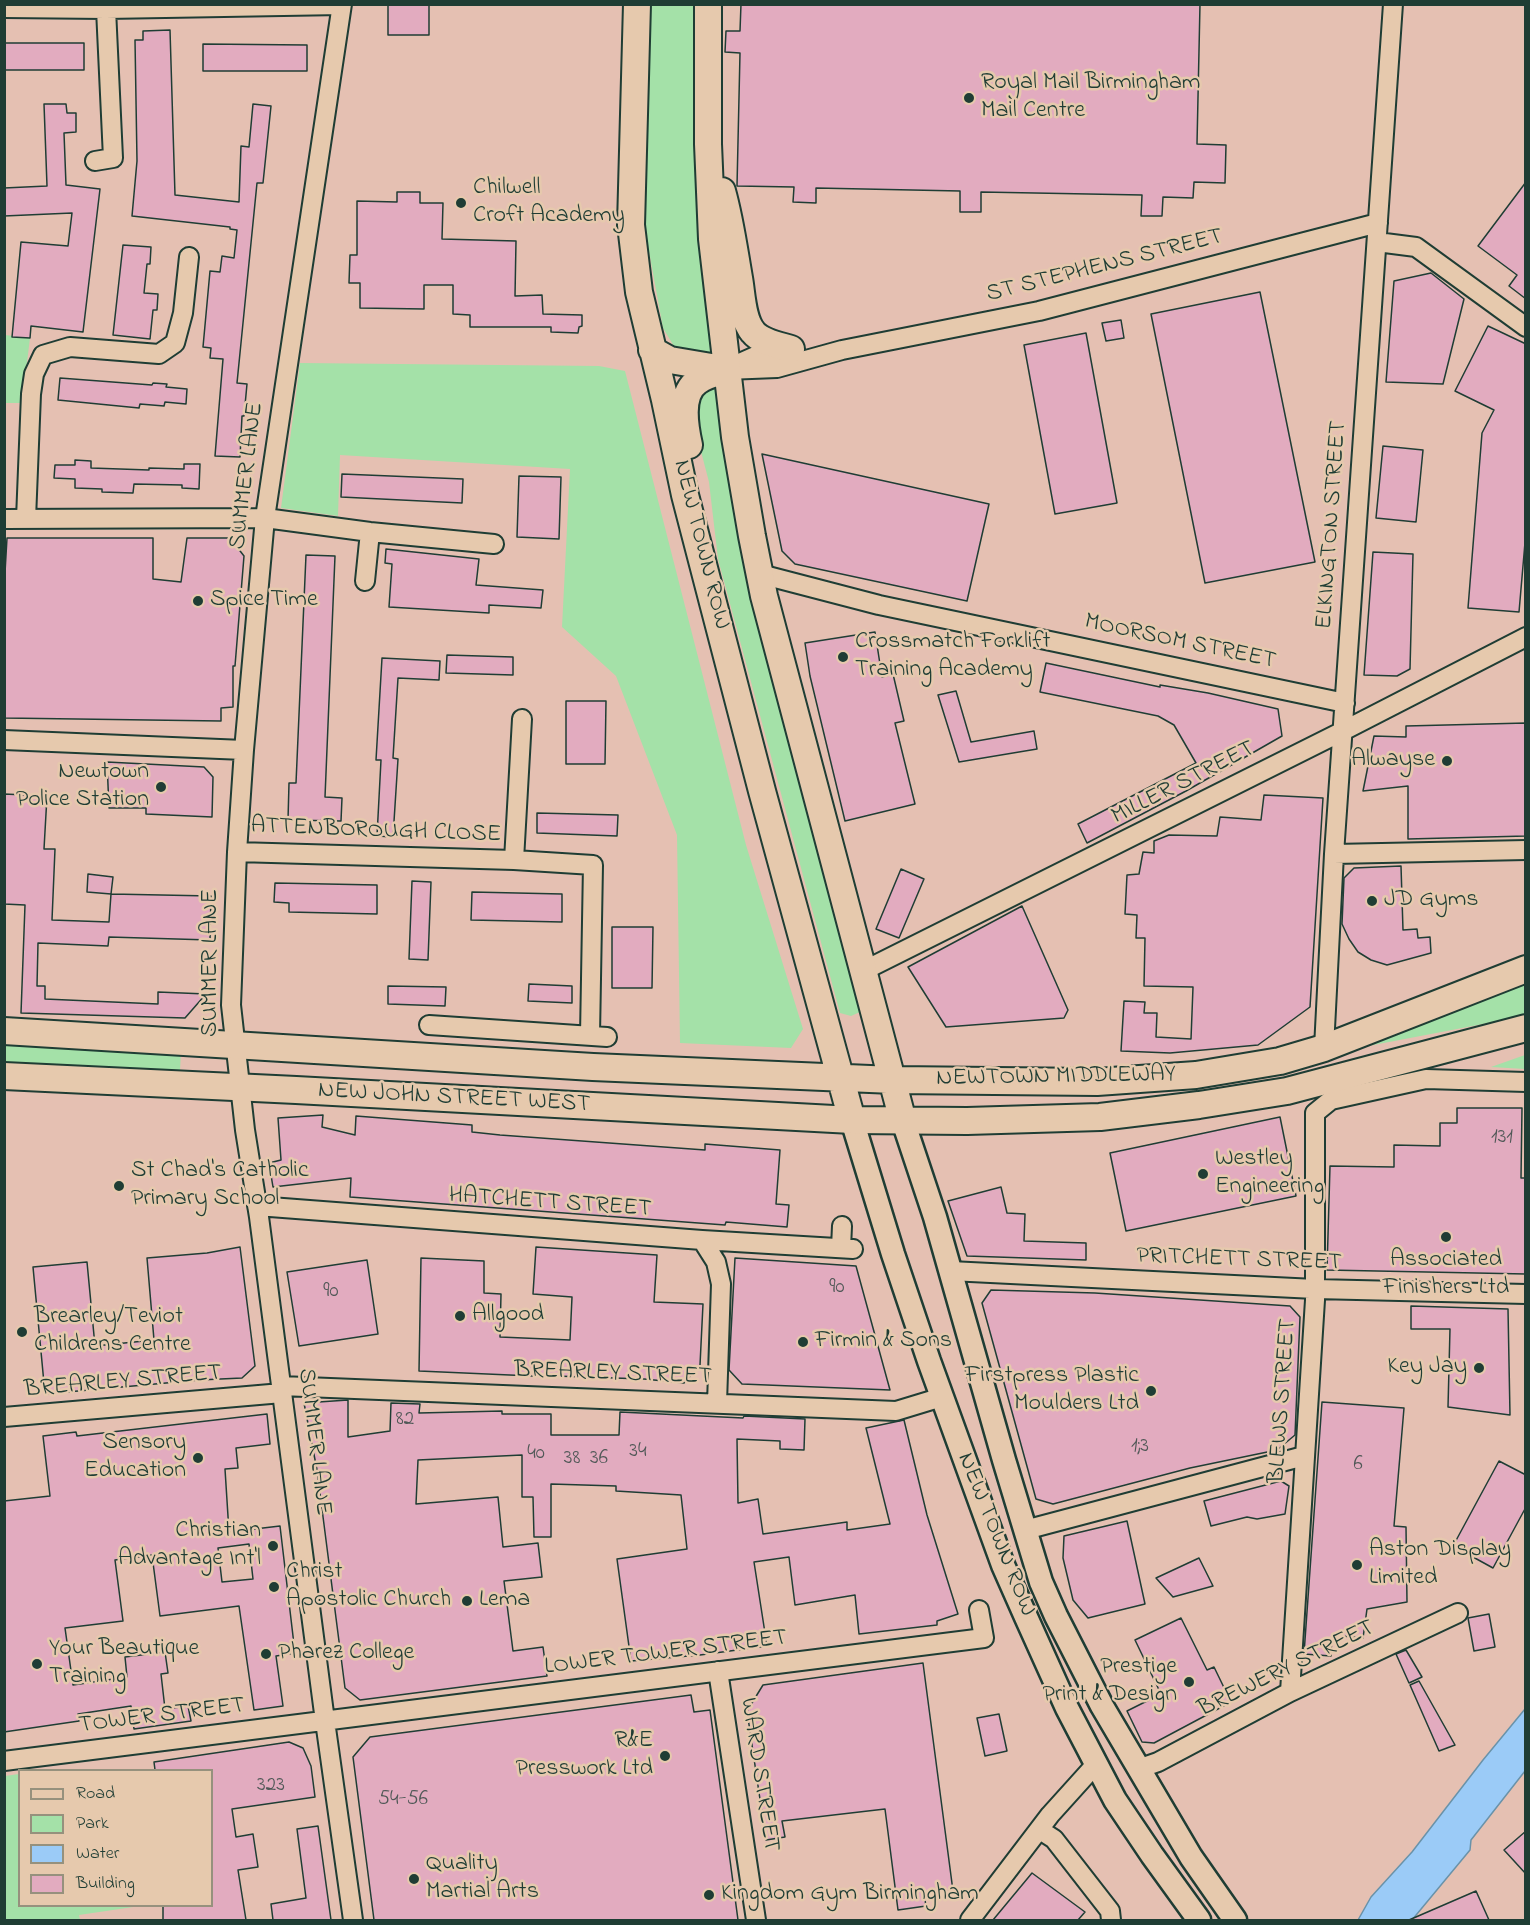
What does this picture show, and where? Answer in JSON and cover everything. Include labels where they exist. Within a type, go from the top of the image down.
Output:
[{"type":"highway","name":"NEW TOWN ROW","points":[[637,4],[631,225],[639,292],[685,495],[852,1120]]},
{"type":"highway","name":"NEW TOWN ROW","points":[[708,4],[708,144],[712,239],[735,437],[760,574],[903,1121]]},
{"type":"highway","points":[[708,144],[728,213],[744,308],[750,328],[755,334],[772,344],[791,349]]},
{"type":"highway","points":[[652,350],[670,360],[726,370]]},
{"type":"highway","points":[[704,566],[701,507],[685,426],[687,395],[696,381],[726,370]]},
{"type":"highway","name":"NEWTOWN MIDDLEWAY","points":[[893,1080],[1097,1082],[1196,1075],[1280,1061],[1324,1048],[1526,969]]},
{"type":"highway","name":"NEWTOWN MIDDLEWAY","points":[[903,1121],[1100,1117],[1199,1105],[1287,1090],[1526,1028]]},
{"type":"highway","name":"NEW JOHN STREET WEST","points":[[4,1031],[581,1066],[893,1080]]},
{"type":"highway","points":[[1324,1048],[1337,1055],[1351,1058],[1485,1038]]},
{"type":"highway","name":"NEW JOHN STREET WEST","points":[[4,1076],[903,1121]]},
{"type":"main road","name":"NEW TOWN ROW","points":[[852,1120],[892,1254],[1003,1565],[1067,1708],[1089,1771],[1115,1800],[1145,1846],[1199,1920]]},
{"type":"main road","name":"NEW TOWN ROW","points":[[903,1121],[932,1206],[1041,1582],[1102,1706],[1138,1769],[1191,1857],[1236,1920]]},
{"type":"main road","points":[[1025,1530],[1015,1535],[1034,1632]]},
{"type":"street","name":"ELKINGTON STREET","points":[[1324,1048],[1334,854],[1393,4]]},
{"type":"street","points":[[4,8],[342,5]]},
{"type":"street","name":"SUMMER LANE","points":[[342,5],[265,518],[244,750],[231,1005],[240,1088],[353,1920]]},
{"type":"street","points":[[95,160],[113,158],[110,8]]},
{"type":"street","name":"ST STEPHENS STREET","points":[[726,370],[777,368],[842,350],[1038,310],[1378,223]]},
{"type":"street","points":[[1377,242],[1416,247],[1526,327]]},
{"type":"street","points":[[26,519],[31,394],[34,375],[43,355],[70,347],[159,354],[175,343],[183,313],[189,257]]},
{"type":"street","name":"ST STEPHENS STREET","points":[[726,370],[760,354],[791,349],[842,350]]},
{"type":"street","points":[[4,519],[265,518],[370,532],[494,543]]},
{"type":"street","points":[[365,581],[370,532]]},
{"type":"street","name":"MOORSOM STREET","points":[[760,574],[879,604],[1345,703]]},
{"type":"street","name":"MILLER STREET","points":[[863,971],[1526,637]]},
{"type":"street","name":"ATTENBOROUGH CLOSE","points":[[514,860],[522,719]]},
{"type":"street","points":[[4,740],[244,750]]},
{"type":"street","points":[[1334,854],[1526,850]]},
{"type":"street","name":"ATTENBOROUGH CLOSE","points":[[237,852],[514,860],[592,865],[599,1036],[429,1025]]},
{"type":"street","name":"BLEWS STREET","points":[[1290,1692],[1315,1289],[1315,1113],[1331,1100],[1426,1079],[1526,1082]]},
{"type":"street","name":"HATCHETT STREET","points":[[256,1206],[847,1249],[842,1226]]},
{"type":"street","points":[[702,1240],[716,1262],[721,1284],[717,1403]]},
{"type":"street","name":"PRITCHETT STREET","points":[[950,1271],[1315,1289],[1526,1294]]},
{"type":"street","name":"BREARLEY STREET","points":[[4,1417],[282,1390],[717,1403],[896,1411],[942,1397]]},
{"type":"street","points":[[1025,1530],[1304,1456]]},
{"type":"street","name":"LOWER TOWER STREET","points":[[325,1721],[984,1638],[979,1610]]},
{"type":"street","name":"BREWERY STREET","points":[[1138,1769],[1158,1762],[1290,1692],[1458,1613]]},
{"type":"street","name":"WARD STREET","points":[[717,1671],[756,1920]]},
{"type":"street","name":"TOWER STREET","points":[[4,1761],[325,1721]]},
{"type":"street","points":[[969,1920],[1050,1815],[1089,1771]]},
{"type":"street","points":[[1040,1830],[1054,1839],[1110,1911],[1111,1920]]},
{"type":"green space","points":[[650,5],[695,5],[698,183],[713,355],[675,348],[663,328],[644,224]]},
{"type":"green space","points":[[5,335],[30,338],[22,403],[5,403]]},
{"type":"green space","points":[[300,363],[599,366],[625,371],[746,845],[803,1029],[791,1048],[680,1043],[677,835],[616,676],[562,627],[570,469],[340,455],[338,516],[281,508]]},
{"type":"green space","points":[[718,383],[814,826],[860,1012],[851,1016],[840,1013],[718,559],[709,482],[693,421],[695,400],[704,387]]},
{"type":"green space","points":[[1525,982],[1525,1016],[1363,1047]]},
{"type":"green space","points":[[4,1042],[181,1051],[180,1071],[5,1062]]},
{"type":"green space","points":[[1525,1055],[1525,1069],[1491,1067]]},
{"type":"green space","points":[[18,1774],[18,1907],[133,1907],[79,1915],[80,1920],[5,1920],[5,1776]]},
{"type":"water","points":[[1525,1709],[1525,1771],[1471,1840],[1470,1850],[1412,1920],[1358,1920],[1371,1897],[1412,1852]]},
{"type":"building","points":[[388,4],[429,4],[429,35],[388,35]]},
{"type":"building","name":"Royal Mail Birmingham Mail Centre","points":[[741,4],[1200,4],[1197,144],[1226,145],[1225,183],[1194,182],[1193,198],[1163,197],[1162,216],[1141,216],[1142,195],[981,192],[981,212],[960,212],[960,191],[816,188],[816,203],[793,202],[794,187],[737,186],[740,53],[725,52],[726,31],[740,31]]},
{"type":"building","points":[[170,30],[175,195],[239,202],[241,146],[249,147],[253,104],[271,106],[263,183],[257,183],[237,383],[247,384],[244,416],[242,416],[240,457],[215,456],[223,359],[210,358],[211,348],[203,347],[210,271],[220,272],[222,256],[234,258],[237,230],[230,229],[230,227],[132,216],[137,161],[135,40],[143,40],[143,31]]},
{"type":"building","points":[[4,43],[84,43],[84,70],[4,70]]},
{"type":"building","points":[[203,44],[307,45],[307,71],[203,71]]},
{"type":"building","points":[[44,104],[66,104],[67,113],[76,113],[76,132],[64,133],[66,185],[100,189],[83,332],[31,326],[30,338],[12,337],[21,242],[68,246],[72,213],[4,216],[4,188],[47,186]]},
{"type":"building","points":[[1526,182],[1526,299],[1509,286],[1517,275],[1478,246]]},
{"type":"building","points":[[397,192],[420,192],[420,203],[443,203],[442,239],[516,241],[515,296],[542,295],[543,314],[582,315],[582,326],[579,327],[578,333],[551,332],[551,327],[470,327],[470,315],[453,314],[453,285],[424,285],[424,309],[360,308],[360,283],[349,283],[350,255],[357,255],[357,201],[397,202]]},
{"type":"building","points":[[123,245],[151,247],[144,293],[158,294],[157,310],[153,310],[150,339],[113,335]]},
{"type":"building","points":[[1431,273],[1464,299],[1443,384],[1386,382],[1394,281]]},
{"type":"building","points":[[1260,292],[1315,562],[1205,583],[1151,314]]},
{"type":"building","points":[[1121,320],[1124,338],[1106,341],[1102,323]]},
{"type":"building","points":[[1488,326],[1526,344],[1526,531],[1519,612],[1468,608],[1482,433],[1494,410],[1455,391]]},
{"type":"building","points":[[1086,333],[1117,503],[1055,514],[1024,345]]},
{"type":"building","points":[[60,378],[152,385],[153,383],[167,384],[166,387],[187,389],[186,404],[165,402],[164,406],[140,404],[139,408],[58,400]]},
{"type":"building","points":[[1383,446],[1423,450],[1416,522],[1376,518]]},
{"type":"building","points":[[762,454],[989,504],[967,601],[795,564],[782,551]]},
{"type":"building","points":[[75,460],[91,461],[91,468],[149,470],[149,468],[184,469],[184,464],[200,464],[199,489],[182,488],[182,485],[134,484],[133,493],[102,492],[102,489],[75,488],[75,479],[54,478],[55,465],[75,465]]},
{"type":"building","points":[[342,474],[463,479],[462,503],[341,497]]},
{"type":"building","points":[[519,476],[561,477],[559,539],[517,537]]},
{"type":"building","points":[[7,538],[153,538],[153,579],[181,582],[187,538],[230,538],[244,556],[235,666],[233,666],[233,707],[221,708],[221,721],[4,718],[4,590]]},
{"type":"building","points":[[386,549],[479,559],[476,585],[543,590],[541,608],[489,605],[489,613],[389,607],[392,564],[385,563]]},
{"type":"building","points":[[1373,552],[1413,554],[1410,669],[1397,676],[1364,675]]},
{"type":"building","points":[[306,555],[335,556],[325,797],[342,798],[341,821],[288,820],[289,783],[296,783]]},
{"type":"building","points":[[875,632],[882,677],[893,674],[904,721],[895,723],[915,804],[845,821],[810,676],[805,643]]},
{"type":"building","points":[[447,655],[513,657],[513,675],[446,673]]},
{"type":"building","points":[[382,658],[440,661],[439,680],[398,678],[393,758],[398,759],[393,837],[377,836],[381,760],[376,760]]},
{"type":"building","points":[[1046,663],[1160,687],[1160,685],[1208,693],[1278,709],[1282,736],[1186,791],[1087,843],[1078,824],[1196,763],[1174,725],[1158,716],[1040,692]]},
{"type":"building","points":[[956,691],[971,742],[1034,731],[1037,749],[959,762],[938,695]]},
{"type":"building","points":[[566,701],[606,701],[605,764],[566,764]]},
{"type":"building","name":"Alwayse","points":[[1526,723],[1526,836],[1408,839],[1408,786],[1363,791],[1374,736],[1406,737],[1406,726]]},
{"type":"building","name":"Newtown Police Station","points":[[107,762],[204,767],[213,777],[212,817],[146,814],[146,808],[109,808]]},
{"type":"building","points":[[4,794],[47,796],[44,849],[55,849],[52,920],[109,922],[111,894],[211,896],[210,940],[109,937],[108,946],[38,943],[37,986],[45,986],[45,999],[158,1004],[158,992],[206,994],[185,1018],[21,1013],[25,905],[4,904]]},
{"type":"building","points":[[1264,795],[1323,798],[1310,1007],[1258,1045],[1170,1053],[1121,1051],[1124,1001],[1145,1002],[1144,1013],[1157,1013],[1156,1037],[1191,1039],[1193,987],[1144,986],[1145,938],[1136,938],[1137,915],[1125,914],[1127,875],[1139,874],[1143,852],[1154,853],[1154,841],[1169,835],[1217,836],[1220,817],[1261,820]]},
{"type":"building","points":[[537,813],[618,815],[617,836],[537,833]]},
{"type":"building","name":"JD Gyms","points":[[1401,866],[1403,930],[1417,929],[1418,938],[1430,937],[1431,953],[1387,965],[1371,960],[1358,952],[1349,939],[1342,924],[1344,878],[1354,868]]},
{"type":"building","points":[[901,869],[924,879],[899,938],[876,929]]},
{"type":"building","points":[[88,874],[113,877],[111,894],[87,892]]},
{"type":"building","points":[[412,881],[431,882],[428,960],[409,959]]},
{"type":"building","points":[[275,883],[377,885],[377,914],[289,912],[289,903],[274,902]]},
{"type":"building","points":[[472,892],[562,894],[562,922],[471,920]]},
{"type":"building","points":[[1022,906],[1068,1010],[1064,1018],[946,1027],[908,967]]},
{"type":"building","points":[[612,927],[653,927],[652,988],[612,988]]},
{"type":"building","points":[[529,984],[572,986],[572,1003],[528,1001]]},
{"type":"building","points":[[388,986],[446,987],[445,1006],[388,1004]]},
{"type":"building","points":[[1457,1108],[1522,1108],[1521,1178],[1526,1178],[1526,1274],[1327,1270],[1330,1166],[1394,1167],[1394,1145],[1440,1146],[1440,1123],[1457,1123]]},
{"type":"building","points":[[323,1115],[322,1127],[355,1135],[356,1116],[472,1125],[472,1132],[500,1135],[705,1150],[705,1144],[780,1150],[776,1204],[789,1205],[787,1227],[726,1222],[725,1225],[350,1197],[351,1178],[273,1187],[269,1163],[281,1160],[278,1118]]},
{"type":"building","name":"Westley Engineering","points":[[1280,1117],[1296,1196],[1126,1231],[1110,1153]]},
{"type":"building","points":[[1001,1187],[1007,1213],[1025,1214],[1024,1241],[1086,1243],[1086,1260],[967,1256],[948,1201]]},
{"type":"building","points":[[240,1247],[255,1366],[242,1378],[45,1394],[33,1267],[87,1262],[95,1346],[154,1340],[147,1258],[207,1253]]},
{"type":"building","points":[[536,1247],[657,1255],[654,1302],[703,1304],[700,1365],[684,1383],[644,1379],[419,1371],[421,1258],[484,1261],[484,1293],[501,1294],[500,1337],[570,1340],[572,1297],[533,1294]]},
{"type":"building","name":"Firmin & Sons","points":[[735,1258],[856,1266],[890,1390],[742,1384],[729,1370]]},
{"type":"building","points":[[367,1260],[378,1334],[299,1346],[287,1272]]},
{"type":"building","name":"Firstpress Plastic Moulders Ltd","points":[[991,1290],[1095,1293],[1290,1306],[1300,1317],[1295,1435],[1277,1450],[1190,1468],[1053,1504],[1036,1499],[982,1303]]},
{"type":"building","name":"Key Jay","points":[[1411,1306],[1508,1309],[1510,1415],[1448,1407],[1450,1329],[1411,1329]]},
{"type":"building","points":[[348,1400],[348,1437],[390,1431],[391,1403],[420,1404],[419,1413],[502,1411],[502,1414],[551,1414],[551,1435],[619,1435],[620,1412],[805,1419],[804,1450],[780,1449],[780,1441],[737,1439],[738,1503],[758,1499],[763,1534],[847,1522],[847,1530],[890,1524],[866,1428],[904,1420],[927,1515],[958,1614],[937,1621],[937,1625],[859,1634],[855,1595],[795,1605],[789,1557],[754,1562],[767,1646],[631,1661],[617,1559],[687,1549],[681,1495],[616,1491],[616,1486],[551,1484],[551,1537],[534,1537],[533,1497],[522,1497],[522,1455],[418,1460],[416,1504],[498,1497],[503,1547],[538,1543],[542,1577],[504,1581],[513,1651],[543,1647],[547,1676],[360,1700],[345,1688],[317,1470],[304,1403]]},
{"type":"building","points":[[1322,1402],[1404,1408],[1394,1526],[1406,1527],[1407,1602],[1367,1609],[1363,1638],[1332,1635],[1331,1656],[1304,1654]]},
{"type":"building","points":[[267,1414],[270,1444],[236,1448],[238,1468],[225,1469],[229,1532],[280,1526],[295,1653],[276,1656],[283,1706],[254,1710],[239,1606],[160,1616],[152,1555],[115,1560],[123,1621],[65,1628],[73,1685],[127,1677],[125,1657],[165,1652],[168,1673],[161,1674],[165,1709],[188,1706],[191,1721],[134,1729],[131,1706],[78,1714],[79,1721],[4,1732],[4,1501],[50,1496],[43,1436],[76,1432],[77,1436]],"holes":[[[249,1544],[253,1579],[222,1582],[218,1548]]]},
{"type":"building","points":[[1499,1461],[1526,1475],[1526,1507],[1493,1568],[1453,1546]]},
{"type":"building","points":[[1281,1481],[1289,1486],[1285,1514],[1257,1519],[1247,1517],[1211,1526],[1204,1501]]},
{"type":"building","points":[[1127,1521],[1145,1604],[1088,1618],[1073,1600],[1063,1558],[1064,1536]]},
{"type":"building","points":[[1199,1558],[1213,1586],[1173,1597],[1156,1578]]},
{"type":"building","points":[[1489,1614],[1495,1647],[1474,1651],[1468,1618]]},
{"type":"building","name":"Prestige Print & Design","points":[[1181,1618],[1207,1670],[1214,1667],[1231,1702],[1154,1743],[1142,1742],[1127,1711],[1161,1694],[1135,1640]]},
{"type":"building","points":[[1406,1650],[1422,1677],[1409,1683],[1396,1654]]},
{"type":"building","points":[[923,1663],[953,1891],[924,1894],[926,1906],[898,1910],[885,1809],[782,1821],[785,1837],[766,1840],[747,1711],[763,1685]]},
{"type":"building","points":[[1419,1681],[1455,1745],[1439,1751],[1410,1685]]},
{"type":"building","points":[[691,1695],[694,1712],[710,1710],[738,1920],[374,1920],[353,1757],[370,1737]]},
{"type":"building","points":[[999,1714],[1007,1751],[985,1756],[977,1718]]},
{"type":"building","points":[[289,1742],[303,1748],[311,1766],[315,1797],[232,1809],[236,1837],[253,1834],[258,1867],[238,1870],[246,1920],[163,1920],[163,1907],[213,1907],[213,1769],[155,1769],[154,1762]]},
{"type":"building","points":[[318,1826],[331,1920],[273,1920],[271,1904],[306,1898],[297,1829]]},
{"type":"building","points":[[1526,1831],[1526,1874],[1504,1850]]},
{"type":"building","points":[[1032,1873],[1085,1912],[1078,1920],[993,1920]]},
{"type":"building","points":[[1476,1891],[1489,1920],[1409,1920]]},
{"type":"place","name":"Royal Mail Birmingham Mail Centre","points":[[969,98]]},
{"type":"place","name":"Chilwell Croft Academy","points":[[461,203]]},
{"type":"place","name":"Spice Time","points":[[198,601]]},
{"type":"place","name":"Crossmatch Forklift Training Academy","points":[[843,657]]},
{"type":"place","name":"Alwayse","points":[[1447,761]]},
{"type":"place","name":"Newtown Police Station","points":[[161,787]]},
{"type":"place","name":"JD Gyms","points":[[1372,901]]},
{"type":"place","name":"Westley Engineering","points":[[1203,1174]]},
{"type":"place","name":"St Chad's Catholic Primary School","points":[[119,1186]]},
{"type":"place","name":"Associated Finishers Ltd","points":[[1446,1237]]},
{"type":"place","name":"Allgood","points":[[460,1316]]},
{"type":"place","name":"Brearley/Teviot Childrens Centre","points":[[22,1332]]},
{"type":"place","name":"Firmin & Sons","points":[[803,1342]]},
{"type":"place","name":"Key Jay","points":[[1479,1368]]},
{"type":"place","name":"Firstpress Plastic Moulders Ltd","points":[[1151,1391]]},
{"type":"place","name":"Sensory Education","points":[[198,1458]]},
{"type":"place","name":"Christian Advantage Int'l","points":[[273,1546]]},
{"type":"place","name":"Aston Display Limited","points":[[1357,1565]]},
{"type":"place","name":"Christ Apostolic Church","points":[[274,1587]]},
{"type":"place","name":"Lema","points":[[467,1601]]},
{"type":"place","name":"Pharez College","points":[[266,1654]]},
{"type":"place","name":"Your Beautique Training","points":[[37,1664]]},
{"type":"place","name":"Prestige Print & Design","points":[[1189,1682]]},
{"type":"place","name":"R&E Presswork Ltd","points":[[665,1756]]},
{"type":"place","name":"Quality Martial Arts","points":[[414,1879]]},
{"type":"place","name":"Kingdom Gym Birmingham","points":[[709,1895]]}]
